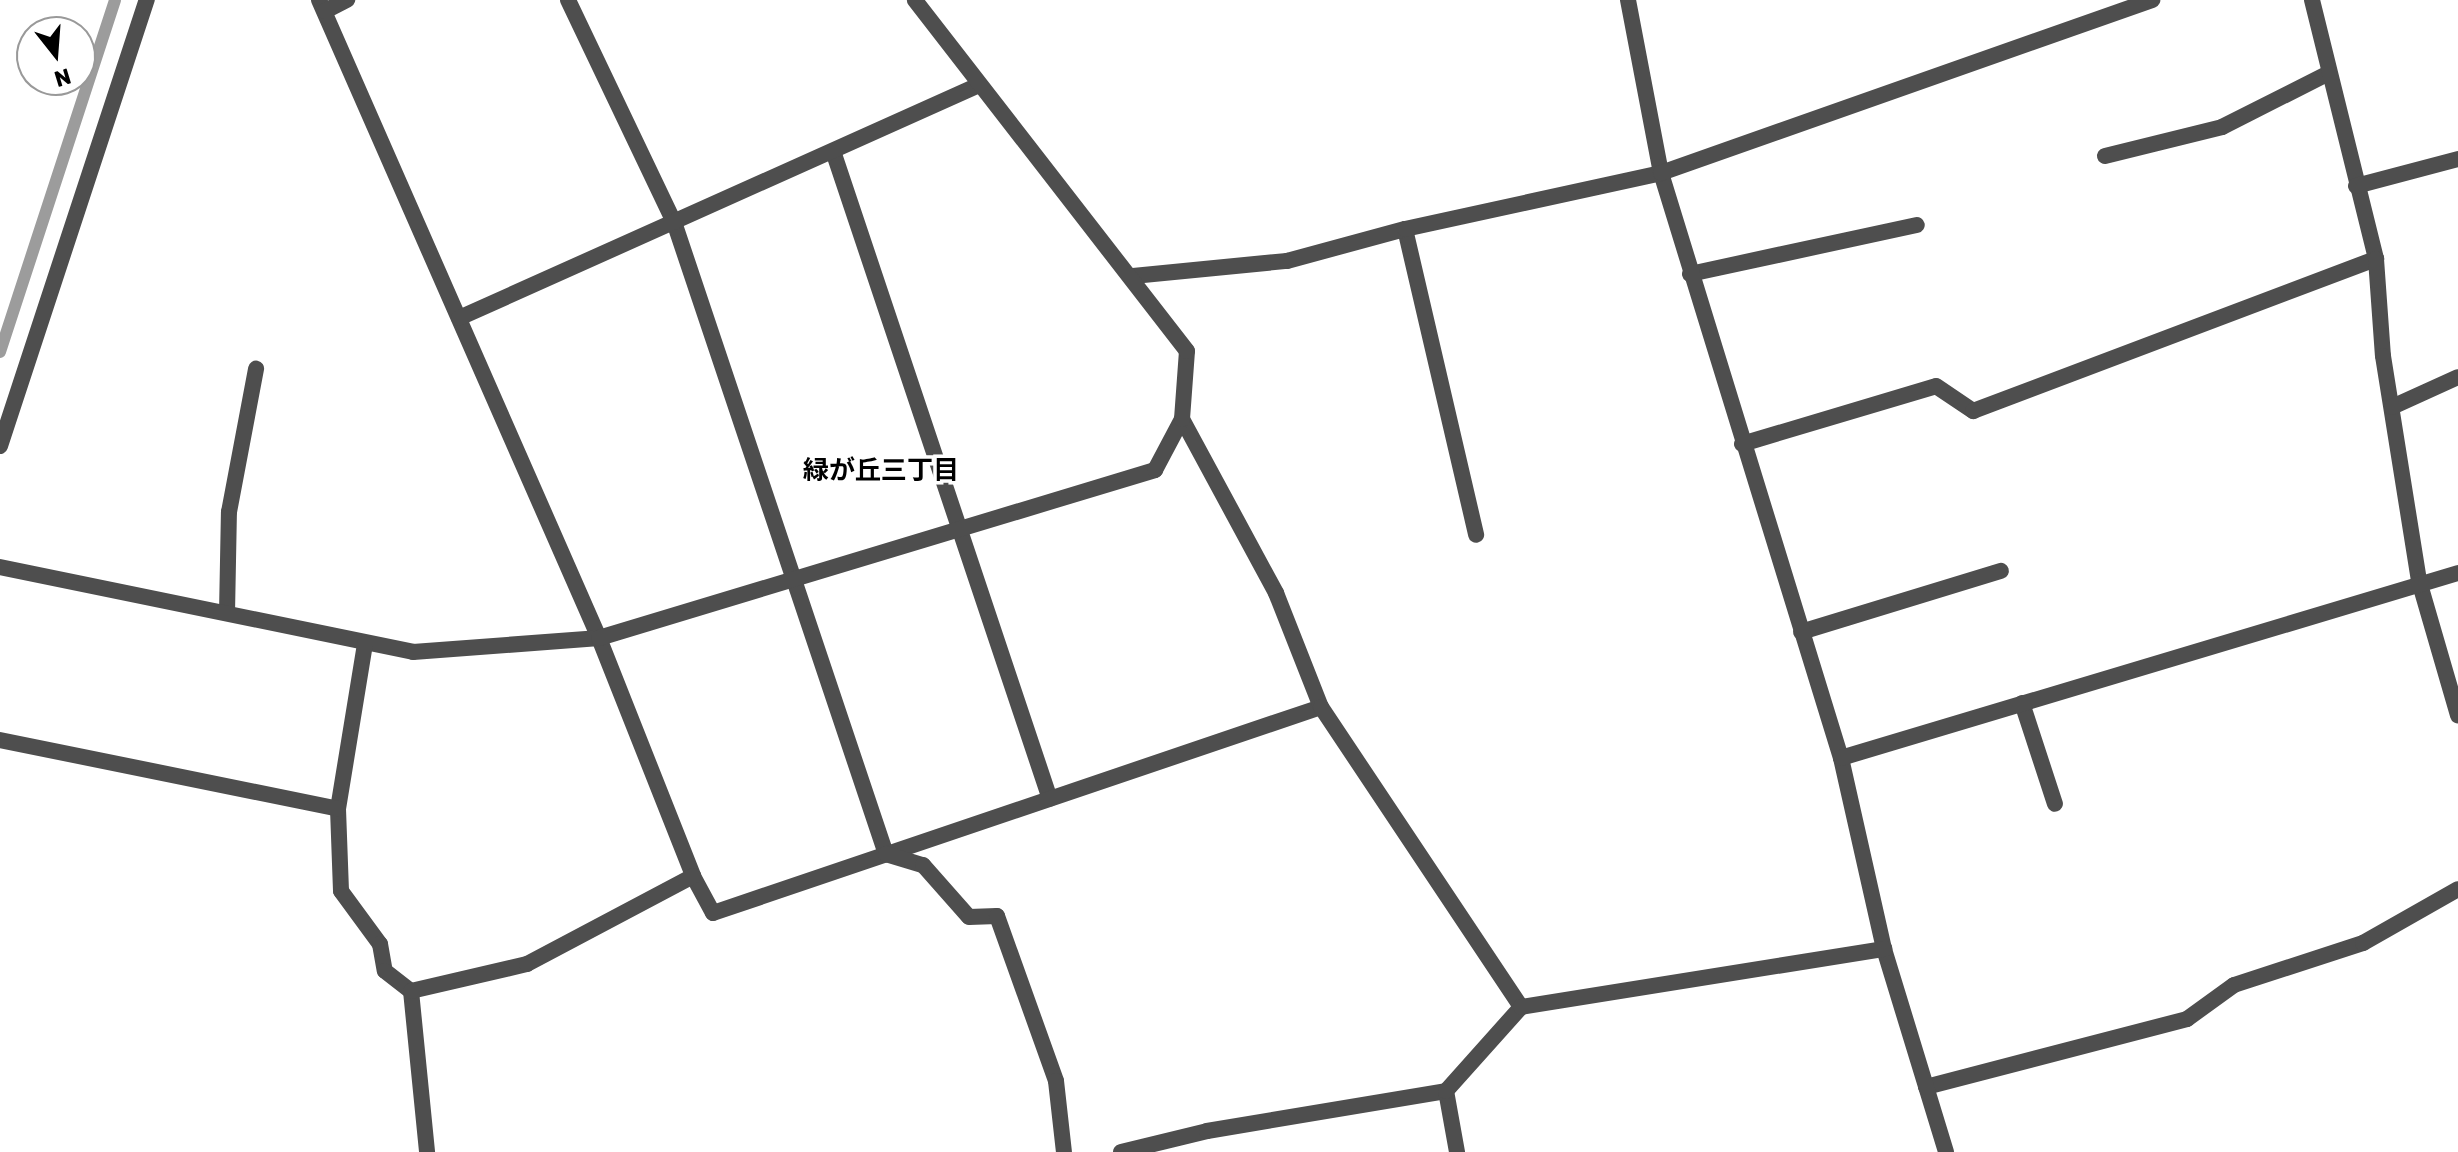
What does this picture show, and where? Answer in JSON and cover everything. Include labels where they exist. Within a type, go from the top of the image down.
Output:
[{"type":"street","points":[[0,446],[147,0]]},
{"type":"street","points":[[347,0],[322,5],[599,638],[693,876],[713,913],[1321,707]]},
{"type":"street","points":[[568,0],[674,222],[886,854]]},
{"type":"street","points":[[0,567],[413,652],[599,638],[797,582],[1155,470],[1182,419],[1187,351],[1133,276],[979,85],[915,0]]},
{"type":"street","points":[[1133,276],[1287,261],[1405,229],[1661,173],[2152,0]]},
{"type":"street","points":[[1632,1],[1661,173],[1841,758],[1884,949],[1946,1152]]},
{"type":"street","points":[[2318,2],[2329,73],[2376,259],[2392,407],[2419,581],[2458,715]]},
{"type":"street","points":[[2105,156],[2222,127],[2329,73]]},
{"type":"street","points":[[459,318],[979,85]]},
{"type":"street","points":[[833,151],[1050,799]]},
{"type":"street","points":[[2356,186],[2458,159]]},
{"type":"street","points":[[1690,274],[1917,225]]},
{"type":"street","points":[[1405,229],[1476,535]]},
{"type":"street","points":[[1742,444],[1936,386],[1973,411],[2376,259]]},
{"type":"street","points":[[227,613],[229,512],[256,369]]},
{"type":"street","points":[[2392,407],[2458,377]]},
{"type":"street","points":[[1182,419],[1276,593],[1321,707],[1521,1007]]},
{"type":"street","points":[[1801,632],[2001,571]]},
{"type":"street","points":[[1841,758],[2419,581],[2458,573]]},
{"type":"street","points":[[365,644],[338,809],[341,891],[380,944],[385,971],[411,991],[427,1152]]},
{"type":"street","points":[[2022,703],[2055,804]]},
{"type":"street","points":[[0,740],[338,809]]},
{"type":"street","points":[[886,854],[923,865],[969,917],[997,916],[1056,1081],[1064,1152]]},
{"type":"street","points":[[411,991],[527,964],[693,876]]},
{"type":"street","points":[[1926,1087],[2187,1019],[2234,985],[2363,943],[2458,889]]},
{"type":"street","points":[[1121,1152],[1207,1131],[1446,1091],[1521,1007],[1884,949]]},
{"type":"street","points":[[1446,1091],[1457,1152]]},
{"type":"waterway","points":[[0,352],[115,0]]},
{"type":"district","name":"緑が丘三丁目","points":[[881,471]]}]
